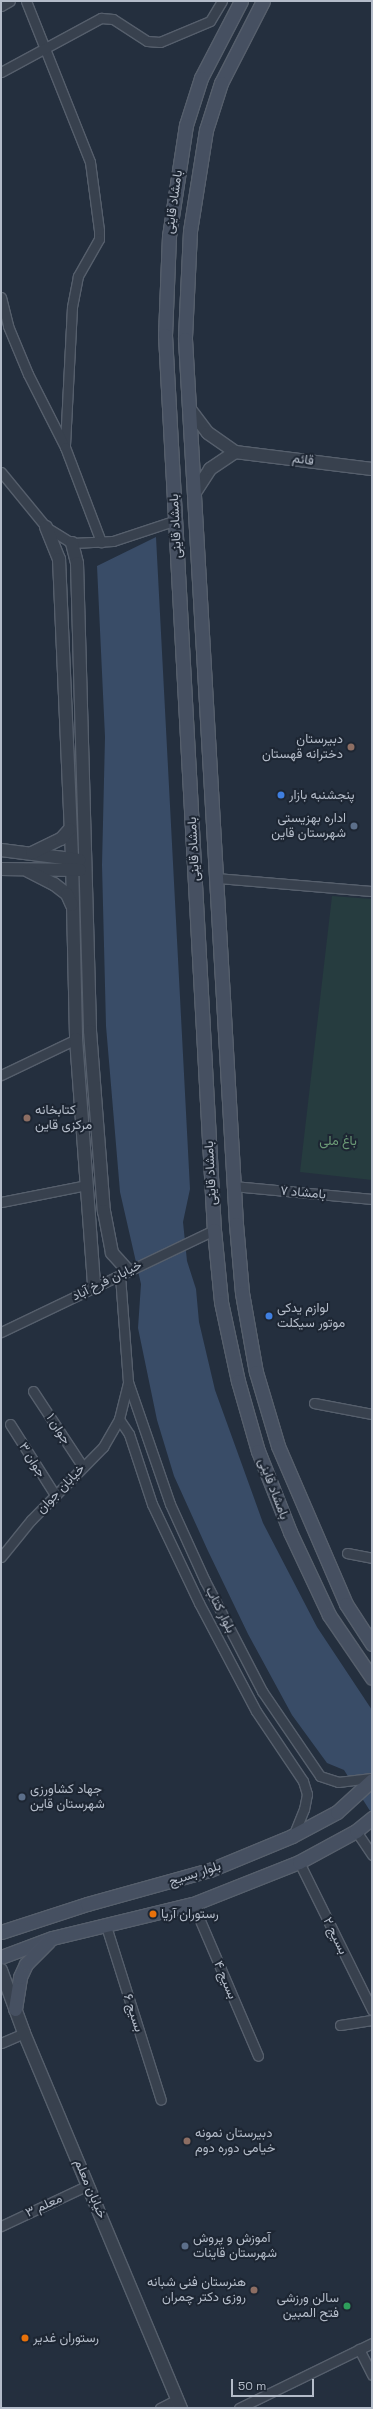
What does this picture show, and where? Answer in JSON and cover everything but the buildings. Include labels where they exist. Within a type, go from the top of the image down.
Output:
[{"type":"main road","name":"بامشاد قاینی","points":[[241,1],[201,78],[186,125],[169,236],[165,335],[214,1230],[221,1302],[238,1381],[258,1451],[290,1532],[329,1615],[372,1678]]},
{"type":"main road","name":"بامشاد قاینی","points":[[263,1],[221,83],[206,130],[190,231],[185,340],[218,878],[233,1186],[242,1293],[256,1372],[274,1431],[309,1521],[346,1604],[369,1641]]},
{"type":"main road","points":[[189,759],[210,757]]},
{"type":"main road","points":[[351,1648],[369,1641]]},
{"type":"main road","name":"بلوار بسیج","points":[[1,1932],[87,1904],[203,1873],[292,1836],[337,1812],[372,1779]]},
{"type":"main road","name":"بلوار بسیج","points":[[1,1957],[52,1938],[193,1904],[299,1862],[356,1831],[372,1818]]},
{"type":"main road","points":[[16,2009],[20,1977],[26,1964],[52,1938]]},
{"type":"street","points":[[1,6],[10,1]]},
{"type":"street","points":[[26,1],[90,162],[99,230],[99,239],[78,276],[72,307],[65,447]]},
{"type":"street","points":[[1,72],[101,18],[108,18],[147,41],[160,42],[210,21],[222,1]]},
{"type":"street","points":[[1,297],[8,326],[28,374],[65,447],[101,542]]},
{"type":"street","name":"قائم","points":[[189,408],[208,433],[235,452],[372,469]]},
{"type":"street","points":[[194,494],[210,469],[235,452]]},
{"type":"street","points":[[1,472],[46,527],[59,559],[72,865],[76,1039],[94,1287]]},
{"type":"street","points":[[46,527],[72,543],[101,542],[113,541],[176,520]]},
{"type":"street","points":[[72,543],[76,562],[90,1031],[104,1211],[112,1253],[124,1273],[128,1382]]},
{"type":"street","points":[[32,853],[61,839],[70,829]]},
{"type":"street","points":[[1,850],[32,853],[72,865]]},
{"type":"street","points":[[1,869],[27,871],[72,865],[86,866]]},
{"type":"street","points":[[27,871],[54,884],[66,894],[72,905]]},
{"type":"street","points":[[218,878],[372,891]]},
{"type":"street","points":[[1,1075],[76,1039]]},
{"type":"street","points":[[1,1202],[87,1185]]},
{"type":"street","name":"بامشاد ۷","points":[[233,1186],[372,1200]]},
{"type":"street","name":"خیابان فرخ آباد","points":[[1,1332],[214,1230]]},
{"type":"street","name":"خیابان جوان","points":[[1,1557],[54,1495],[103,1447],[119,1419],[128,1382]]},
{"type":"street","name":"بلوار کتاب","points":[[128,1382],[170,1504],[205,1581],[262,1691],[311,1765],[320,1776],[338,1782],[372,1779]]},
{"type":"street","name":"جوان ۱","points":[[33,1391],[83,1467]]},
{"type":"street","points":[[314,1403],[372,1414]]},
{"type":"street","name":"بلوار کتاب","points":[[119,1419],[130,1434],[152,1504],[199,1603],[256,1711],[298,1772],[307,1794],[304,1809],[292,1836]]},
{"type":"street","name":"جوان ۳","points":[[10,1424],[54,1495]]},
{"type":"street","points":[[347,1553],[372,1558]]},
{"type":"street","points":[[298,1772],[305,1774],[311,1765]]},
{"type":"street","points":[[356,1831],[372,1855]]},
{"type":"street","name":"بسیج ۲","points":[[299,1862],[372,2010]]},
{"type":"street","name":"بسیج ۴","points":[[193,1904],[258,2056]]},
{"type":"street","name":"بسیج ۶","points":[[106,1926],[161,2100]]},
{"type":"street","name":"خیابان معلم","points":[[1,1970],[24,2033],[180,2404]]},
{"type":"street","points":[[340,2025],[372,2020]]},
{"type":"street","points":[[1,2043],[24,2033]]},
{"type":"street","name":"معلم ۳","points":[[1,2226],[88,2185]]},
{"type":"street","points":[[243,2406],[372,2343]]},
{"type":"street","points":[[359,2349],[372,2375]]},
{"type":"street","points":[[160,2408],[180,2404]]},
{"type":"green space","name":"باغ ملی","points":[[332,896],[372,899],[372,1180],[300,1172]]},
{"type":"water","points":[[156,537],[190,1189],[183,1222],[187,1261],[196,1289],[199,1322],[215,1390],[263,1523],[317,1627],[372,1710],[372,1814],[344,1770],[327,1763],[292,1715],[248,1634],[208,1551],[174,1476],[157,1420],[138,1328],[141,1284],[120,1192],[106,1026],[102,865],[105,737],[97,566]]},
{"type":"place","name":"دبیرستان دخترانه قهستان","points":[[351,747]]},
{"type":"place","name":"پنجشنبه بازار","points":[[281,795]]},
{"type":"place","name":"اداره بهزیستی شهرستان قاین","points":[[354,826]]},
{"type":"place","name":"کتابخانه مرکزی قاین","points":[[27,1118]]},
{"type":"place","name":"لوازم یدکی موتور سیکلت","points":[[269,1316]]},
{"type":"place","name":"جهاد کشاورزی شهرستان قاین","points":[[22,1797]]},
{"type":"place","name":"رستوران آریا","points":[[153,1914]]},
{"type":"place","name":"دبیرستان نمونه خیامی دوره دوم","points":[[187,2141]]},
{"type":"place","name":"آموزش و پروش شهرستان قاینات","points":[[185,2246]]},
{"type":"place","name":"هنرستان فنی شبانه روزی دکتر چمران","points":[[254,2290]]},
{"type":"place","name":"سالن ورزشی فتح المبین","points":[[347,2306]]},
{"type":"place","name":"رستوران غدیر","points":[[25,2338]]}]
